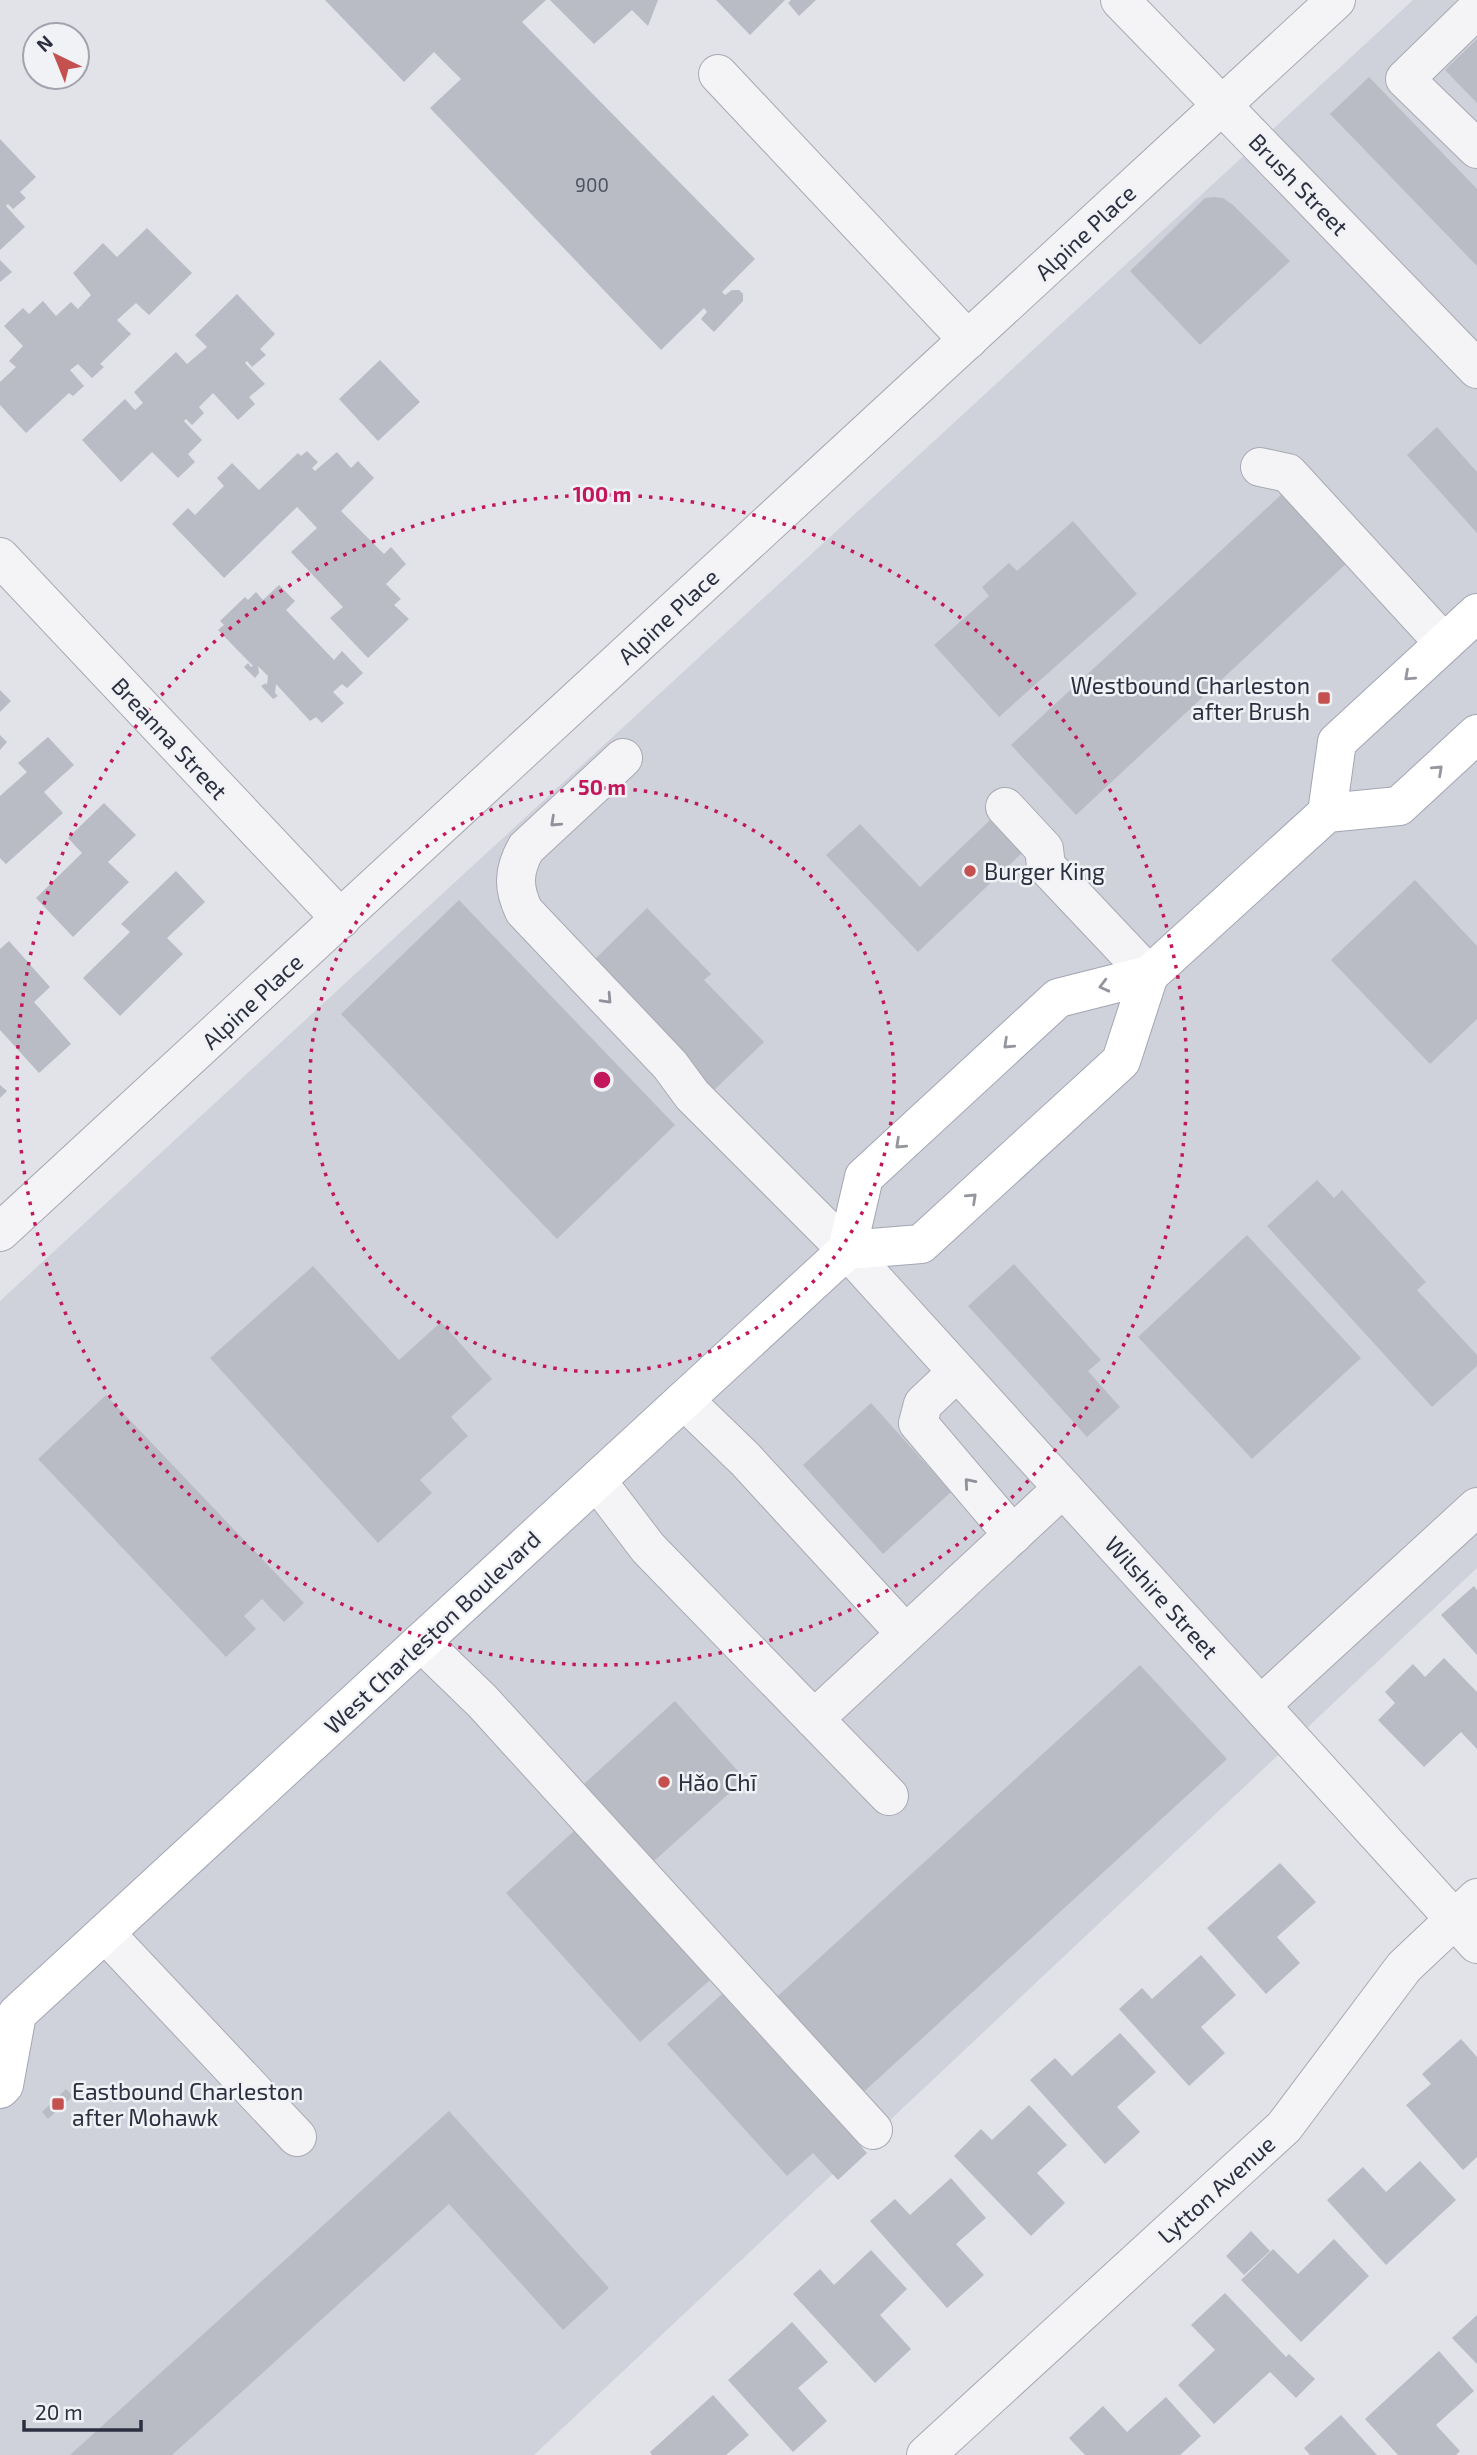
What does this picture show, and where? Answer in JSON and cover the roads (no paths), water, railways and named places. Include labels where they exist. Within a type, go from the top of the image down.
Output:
[{"type":"main road","points":[[1327,813],[1337,741],[1477,614]]},
{"type":"main road","points":[[1149,975],[1121,1061],[921,1244],[847,1250],[864,1177],[1058,998],[1149,975],[1327,813],[1399,806],[1477,734]]},
{"type":"main road","name":"West Charleston Boulevard","points":[[0,2089],[4,2085],[8,2015],[105,1933],[847,1250]]},
{"type":"street","name":"Brush Street","points":[[1120,0],[1477,369]]},
{"type":"street","name":"Alpine Place","points":[[0,1232],[1336,0]]},
{"type":"street","points":[[1477,9],[1405,79],[1477,149]]},
{"type":"street","points":[[718,74],[968,340]]},
{"type":"street","points":[[1260,467],[1288,473],[1444,643]]},
{"type":"street","name":"Breanna Street","points":[[0,557],[341,919]]},
{"type":"street","name":"Wilshire Street","points":[[623,758],[526,848],[515,877],[517,897],[524,911],[670,1065],[692,1095],[847,1250],[1261,1705],[1469,1920]]},
{"type":"street","points":[[1005,807],[1044,849],[1046,866],[1149,975]]},
{"type":"street","points":[[957,1372],[923,1404],[918,1423],[1013,1535]]},
{"type":"street","points":[[684,1400],[745,1459],[905,1633]]},
{"type":"street","points":[[597,1481],[648,1548],[889,1796]]},
{"type":"street","points":[[814,1719],[1063,1488]]},
{"type":"street","points":[[1261,1705],[1477,1507]]},
{"type":"street","points":[[421,1642],[482,1700],[873,2130]]},
{"type":"street","name":"Lytton Avenue","points":[[926,2455],[1284,2127],[1404,1967],[1469,1920]]},
{"type":"street","points":[[105,1933],[297,2137]]},
{"type":"place","name":"Westbound Charleston after Brush","points":[[1324,698]]},
{"type":"place","name":"Burger King","points":[[970,871]]},
{"type":"place","name":"Hǎo Chī","points":[[664,1782]]},
{"type":"place","name":"Eastbound Charleston after Mohawk","points":[[58,2104]]}]
